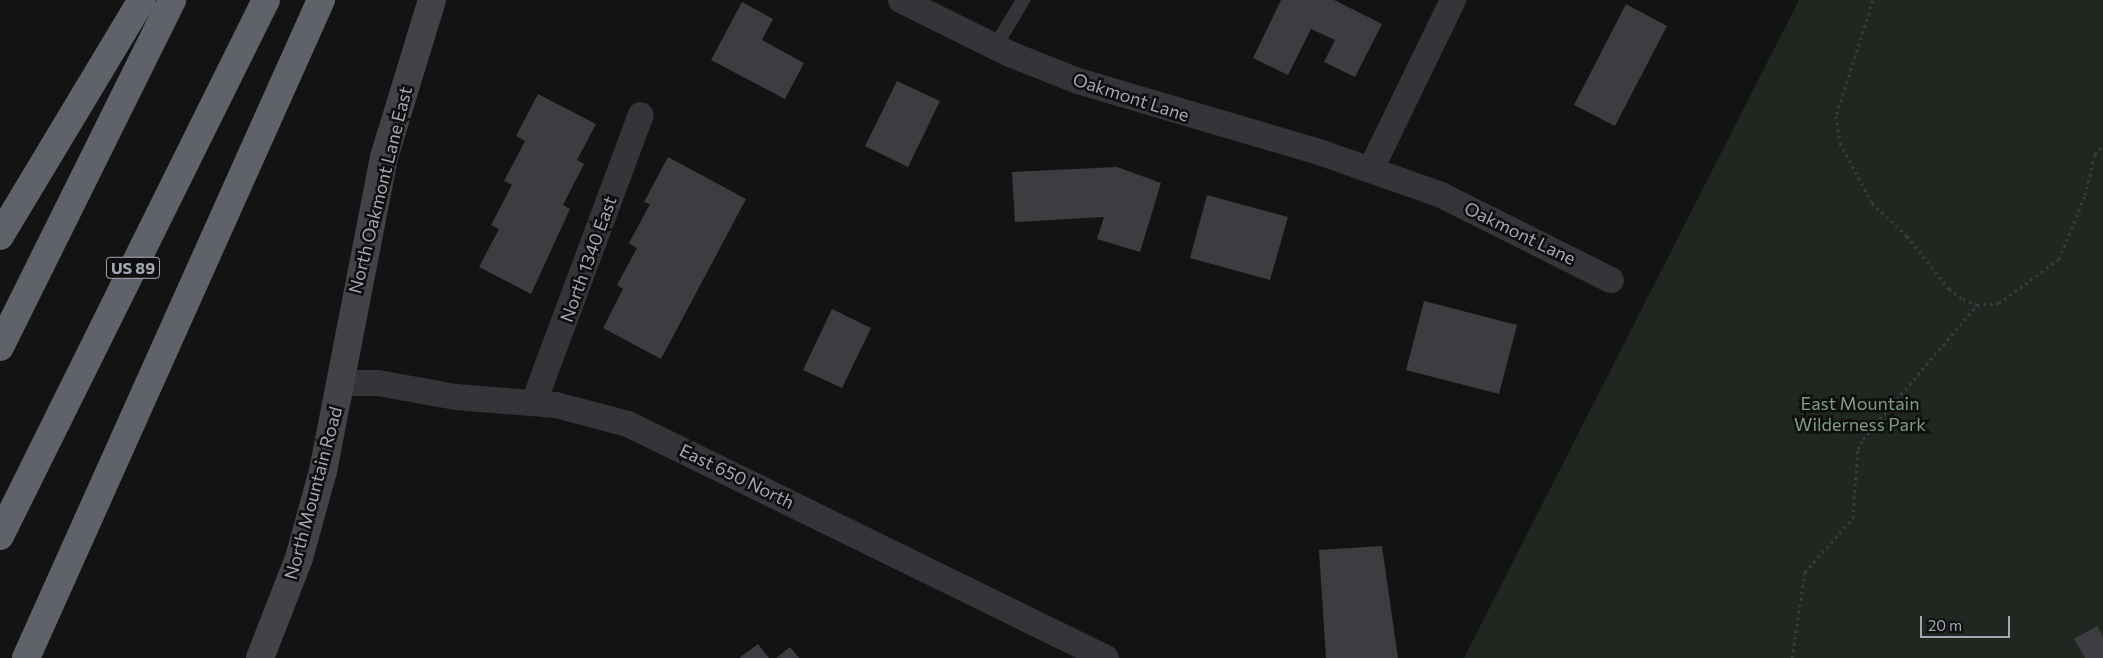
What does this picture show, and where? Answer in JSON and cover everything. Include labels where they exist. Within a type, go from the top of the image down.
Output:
[{"type":"highway","points":[[0,236],[142,0]]},
{"type":"highway","points":[[0,347],[172,0]]},
{"type":"highway","name":"US 89","points":[[0,536],[266,0]]},
{"type":"highway","points":[[26,658],[321,0]]},
{"type":"street","name":"North Oakmont Lane East","points":[[341,383],[352,304],[384,158],[432,0]]},
{"type":"street","name":"Oakmont Lane","points":[[901,0],[995,47],[1138,102],[1371,169],[1499,221],[1611,280]]},
{"type":"street","points":[[1371,169],[1453,0]]},
{"type":"street","name":"North 1340 East","points":[[534,402],[641,115]]},
{"type":"street","name":"East 650 North","points":[[341,383],[378,383],[456,397],[534,402],[592,412],[662,439],[1106,658]]},
{"type":"street","name":"North Mountain Road","points":[[260,658],[300,558],[341,383]]},
{"type":"lane","points":[[995,47],[1023,0]]},
{"type":"path","points":[[1873,0],[1836,116],[1840,143],[1872,203],[1907,236],[1948,289],[1977,305],[1999,303],[2015,295],[2059,259],[2085,195],[2095,154],[2103,145]]},
{"type":"path","points":[[1792,658],[1805,572],[1850,527],[1853,518],[1858,449],[1863,439],[1977,305]]},
{"type":"green space","name":"East Mountain Wilderness Park","points":[[1799,0],[2103,0],[2103,658],[1464,658]]},
{"type":"building","points":[[1281,0],[1334,0],[1382,24],[1355,77],[1324,62],[1335,40],[1311,29],[1288,75],[1253,58]]},
{"type":"building","points":[[742,2],[773,19],[762,40],[804,63],[785,99],[711,60]]},
{"type":"building","points":[[1626,4],[1667,26],[1615,126],[1574,105]]},
{"type":"building","points":[[897,81],[940,101],[908,167],[865,146]]},
{"type":"building","points":[[538,94],[596,124],[577,160],[584,164],[563,205],[570,209],[531,294],[479,267],[499,229],[491,225],[512,185],[504,181],[525,141],[516,136]]},
{"type":"building","points":[[668,157],[746,199],[661,359],[603,328],[623,289],[617,285],[637,248],[629,243],[650,204],[644,202]]},
{"type":"building","points":[[1117,167],[1161,183],[1140,252],[1097,239],[1104,217],[1015,222],[1012,172]]},
{"type":"building","points":[[1207,195],[1288,217],[1270,280],[1190,258]]},
{"type":"building","points":[[1424,301],[1517,325],[1499,394],[1406,370]]},
{"type":"building","points":[[832,309],[871,328],[842,388],[803,370]]},
{"type":"building","points":[[1382,546],[1398,658],[1326,658],[1319,550]]},
{"type":"building","points":[[2097,626],[2103,637],[2103,658],[2085,658],[2074,639]]},
{"type":"building","points":[[758,644],[769,658],[739,658]]},
{"type":"building","points":[[790,647],[799,658],[776,658]]}]
